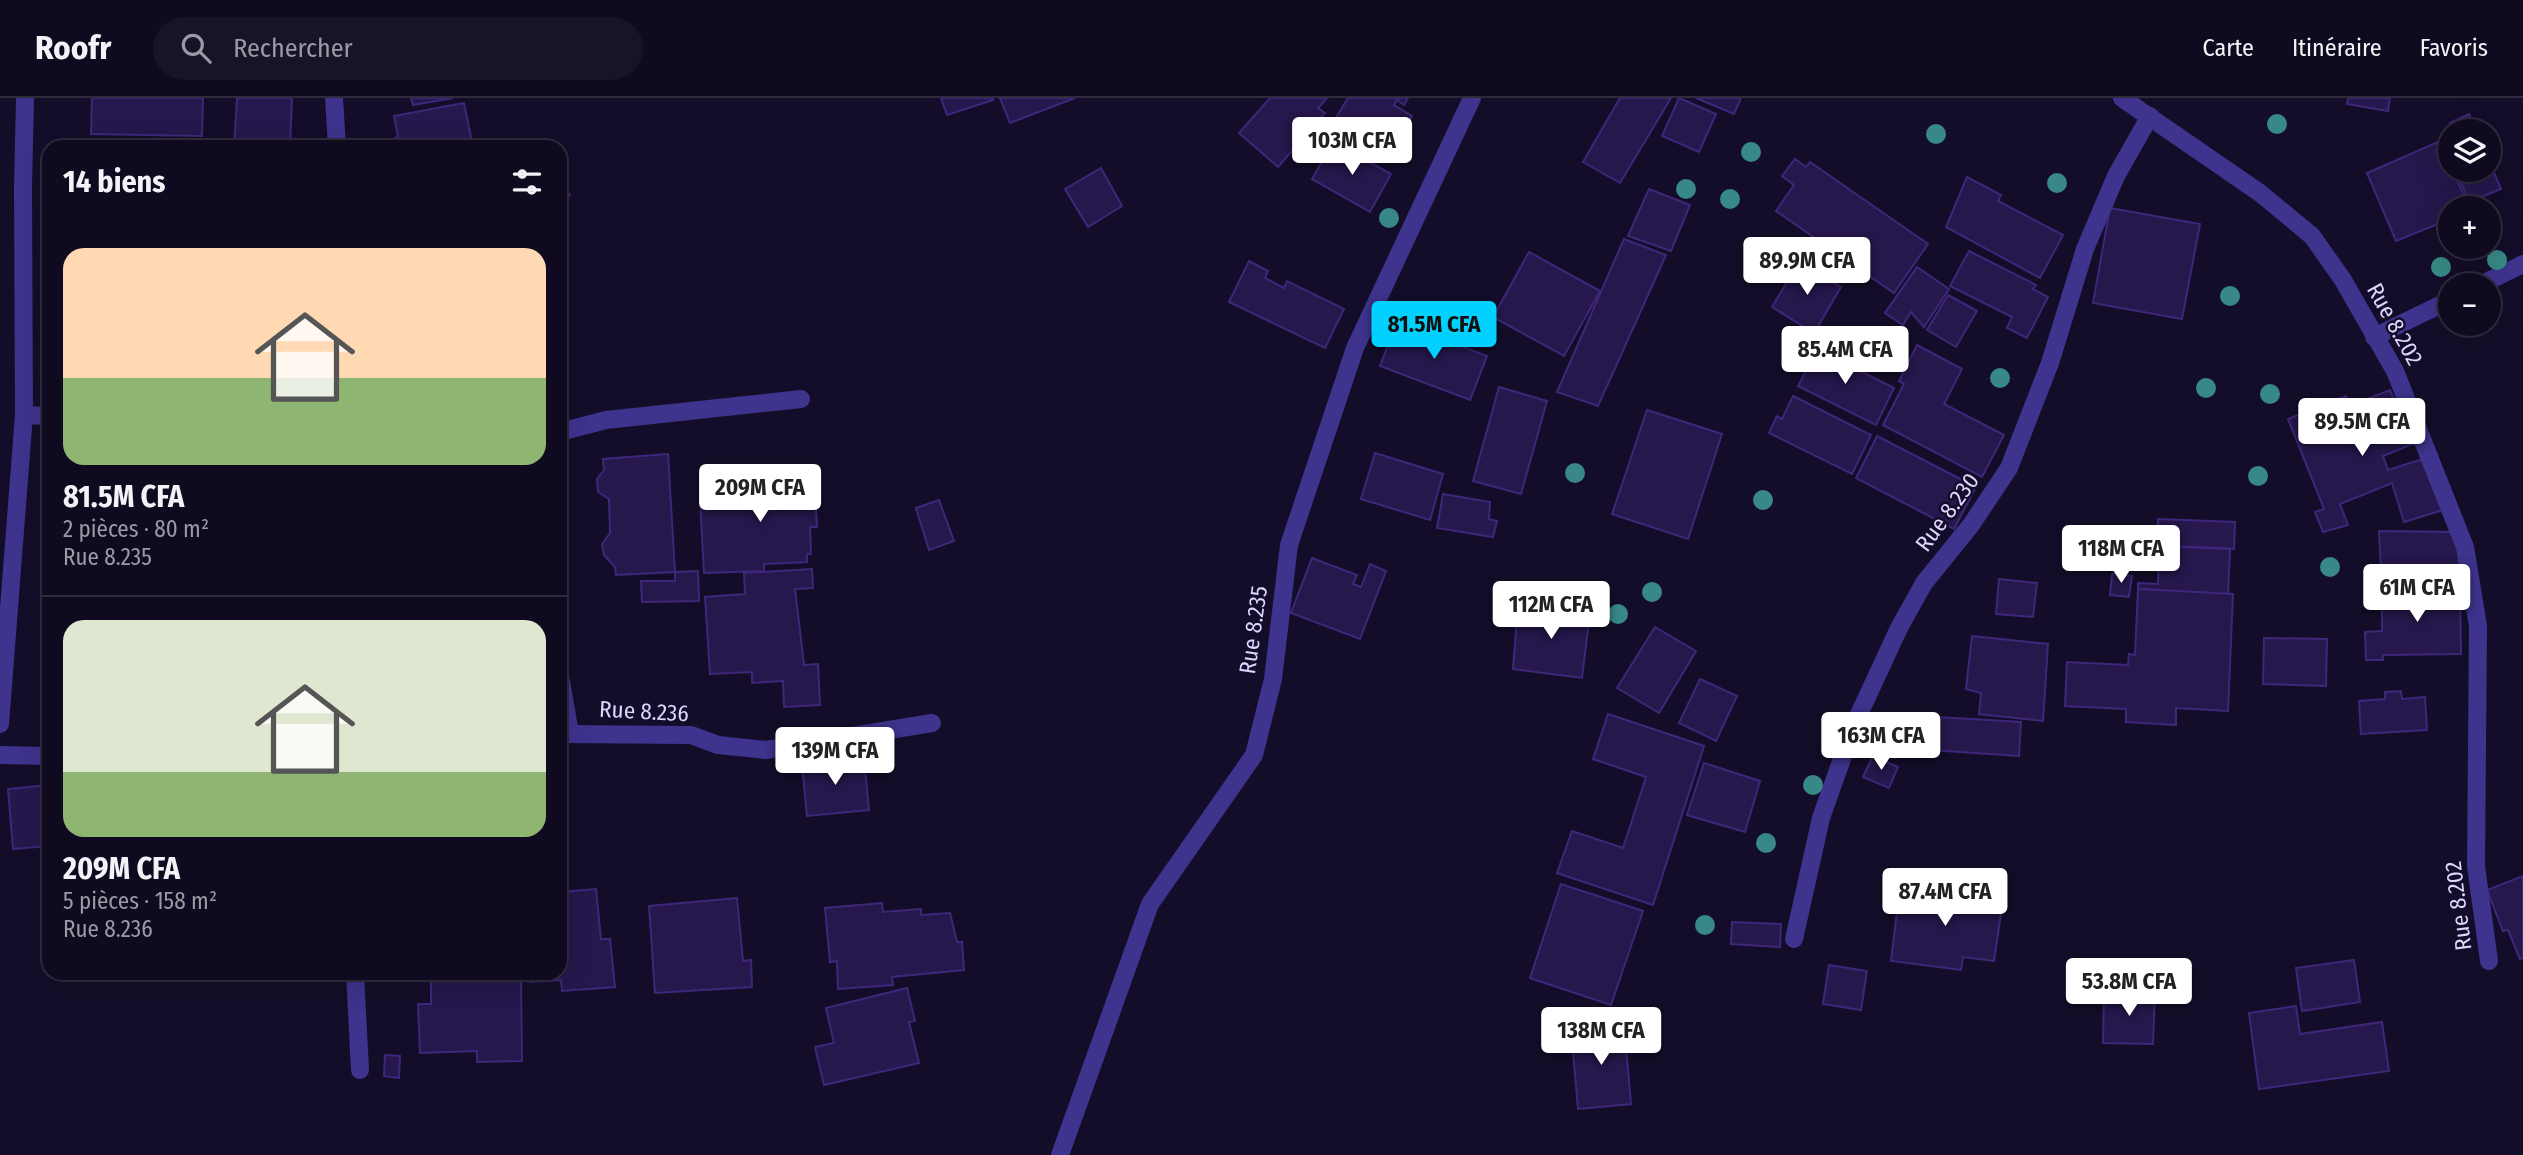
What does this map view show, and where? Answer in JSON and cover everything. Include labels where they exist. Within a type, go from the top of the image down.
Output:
[{"type":"street","points":[[0,724],[24,415],[25,98]]},
{"type":"street","points":[[334,98],[337,140]]},
{"type":"street","name":"Rue 8.235","points":[[1060,1155],[1150,904],[1254,755],[1273,678],[1289,545],[1355,348],[1472,98]]},
{"type":"street","name":"Rue 8.202","points":[[2122,98],[2260,193],[2312,236],[2343,280],[2395,372],[2465,547],[2478,626],[2476,866],[2489,961]]},
{"type":"street","name":"Rue 8.230","points":[[1794,939],[1821,818],[1854,725],[1899,628],[1924,583],[1971,525],[2009,468],[2050,363],[2085,249],[2116,176],[2150,116]]},
{"type":"street","points":[[2501,275],[2523,264]]},
{"type":"street","points":[[2374,337],[2438,306]]},
{"type":"street","points":[[567,430],[606,419],[801,399]]},
{"type":"street","points":[[24,415],[42,416]]},
{"type":"street","name":"Rue 8.236","points":[[567,734],[691,736],[718,746],[766,750],[932,723]]},
{"type":"street","points":[[0,755],[42,756]]},
{"type":"street","points":[[355,980],[360,1070]]},
{"type":"building","points":[[92,98],[203,98],[202,136],[91,134]]},
{"type":"building","points":[[237,98],[292,98],[290,140],[234,140]]},
{"type":"building","points":[[411,98],[453,98],[413,105]]},
{"type":"building","points":[[941,98],[993,98],[993,100],[947,115]]},
{"type":"building","points":[[1000,98],[1075,98],[1010,123]]},
{"type":"building","points":[[1270,98],[1327,98],[1318,108],[1325,113],[1278,167],[1239,133]]},
{"type":"building","points":[[1348,98],[1408,98],[1404,105],[1397,100],[1394,105],[1412,116],[1390,153],[1334,121]]},
{"type":"building","points":[[1620,98],[1671,98],[1620,183],[1583,162]]},
{"type":"building","points":[[1679,98],[1716,114],[1699,152],[1662,136]]},
{"type":"building","points":[[1696,98],[1741,98],[1734,114]]},
{"type":"building","points":[[2348,98],[2390,98],[2388,111],[2347,104]]},
{"type":"building","points":[[464,103],[472,140],[395,140],[398,137],[394,116]]},
{"type":"building","points":[[2469,114],[2471,119],[2458,119]]},
{"type":"building","points":[[1333,142],[1391,174],[1370,212],[1312,179]]},
{"type":"building","points":[[2438,142],[2438,182],[2458,182],[2464,196],[2438,196],[2438,224],[2396,241],[2367,173]]},
{"type":"building","points":[[1795,159],[1806,167],[1810,162],[1928,244],[1894,293],[1776,211],[1794,185],[1782,176]]},
{"type":"building","points":[[1101,168],[1122,206],[1088,227],[1065,189]]},
{"type":"building","points":[[1967,177],[2001,195],[1998,201],[2063,235],[2040,278],[1946,227]]},
{"type":"building","points":[[2461,182],[2498,182],[2501,189],[2484,196],[2467,196]]},
{"type":"building","points":[[1649,189],[1690,205],[1671,251],[1628,236]]},
{"type":"building","points":[[2110,208],[2200,224],[2182,319],[2093,303]]},
{"type":"building","points":[[1624,239],[1666,255],[1598,406],[1557,392]]},
{"type":"building","points":[[1969,251],[2036,285],[2033,289],[2048,297],[2027,338],[2007,328],[2012,317],[1950,286]]},
{"type":"building","points":[[1529,252],[1600,291],[1564,356],[1493,317]]},
{"type":"building","points":[[1249,261],[1268,271],[1265,278],[1284,288],[1287,281],[1344,309],[1325,348],[1229,302]]},
{"type":"building","points":[[1799,262],[1841,287],[1814,333],[1772,307]]},
{"type":"building","points":[[1917,267],[1949,289],[1924,327],[1911,312],[1903,325],[1885,313]]},
{"type":"building","points":[[1948,295],[1977,311],[1956,347],[1927,330]]},
{"type":"building","points":[[1397,322],[1487,356],[1470,400],[1380,366]]},
{"type":"building","points":[[1809,345],[1894,388],[1876,425],[1798,386],[1810,363],[1802,360]]},
{"type":"building","points":[[1917,345],[1962,369],[1944,404],[2004,435],[1982,477],[1883,425],[1904,384],[1899,381]]},
{"type":"building","points":[[1499,387],[1547,401],[1521,494],[1473,481]]},
{"type":"building","points":[[2390,390],[2413,444],[2383,456],[2388,470],[2429,457],[2446,509],[2404,522],[2392,483],[2340,504],[2348,525],[2323,532],[2315,512],[2324,509],[2288,419],[2346,396],[2349,406]]},
{"type":"building","points":[[1793,396],[1871,435],[1852,474],[1769,433],[1777,416],[1782,419]]},
{"type":"building","points":[[1647,410],[1722,434],[1688,539],[1612,514]]},
{"type":"building","points":[[1877,436],[1976,487],[1954,529],[1856,478]]},
{"type":"building","points":[[1375,453],[1443,474],[1430,520],[1361,499]]},
{"type":"building","points":[[668,454],[675,572],[616,575],[615,567],[604,555],[602,544],[610,533],[609,499],[598,492],[597,479],[604,470],[603,459]]},
{"type":"building","points":[[814,473],[817,527],[810,527],[811,554],[807,554],[807,562],[764,564],[764,571],[704,573],[700,500],[741,498],[741,477]]},
{"type":"building","points":[[1443,494],[1490,502],[1489,519],[1497,521],[1493,537],[1437,528]]},
{"type":"building","points":[[939,500],[954,541],[929,550],[916,508]]},
{"type":"building","points":[[2158,519],[2235,522],[2234,549],[2157,545]]},
{"type":"building","points":[[2379,531],[2458,532],[2460,588],[2382,589]]},
{"type":"building","points":[[2159,546],[2230,549],[2228,594],[2138,589],[2138,583],[2158,584]]},
{"type":"building","points":[[1312,558],[1357,575],[1353,584],[1361,587],[1370,564],[1386,571],[1360,639],[1291,613]]},
{"type":"building","points":[[812,569],[813,588],[795,589],[804,665],[818,664],[820,705],[784,707],[783,681],[752,683],[752,672],[710,674],[705,597],[745,594],[744,573]]},
{"type":"building","points":[[698,571],[699,601],[642,602],[641,581],[675,581],[675,572]]},
{"type":"building","points":[[2112,574],[2132,576],[2129,597],[2110,595]]},
{"type":"building","points":[[1999,579],[2037,583],[2033,617],[1996,614]]},
{"type":"building","points":[[2460,588],[2461,654],[2383,655],[2383,660],[2366,660],[2365,632],[2382,631],[2382,589]]},
{"type":"building","points":[[2138,589],[2233,594],[2228,711],[2176,708],[2176,725],[2126,722],[2126,709],[2065,706],[2067,662],[2128,665],[2129,654],[2135,655]]},
{"type":"building","points":[[1518,605],[1590,613],[1582,678],[1513,669]]},
{"type":"building","points":[[1655,627],[1696,651],[1659,713],[1617,688]]},
{"type":"building","points":[[1972,636],[2048,644],[2043,721],[1979,714],[1981,693],[1966,689]]},
{"type":"building","points":[[2264,638],[2327,639],[2326,686],[2263,684]]},
{"type":"building","points":[[1700,679],[1737,696],[1716,741],[1679,723]]},
{"type":"building","points":[[2401,691],[2402,699],[2425,697],[2427,730],[2361,734],[2359,701],[2385,699],[2385,692]]},
{"type":"building","points":[[1608,714],[1704,746],[1653,905],[1557,873],[1572,831],[1623,848],[1646,777],[1593,759]]},
{"type":"building","points":[[1903,715],[2021,722],[2019,756],[1901,748]]},
{"type":"building","points":[[1873,756],[1898,767],[1889,788],[1863,777]]},
{"type":"building","points":[[864,758],[869,810],[807,816],[802,764]]},
{"type":"building","points":[[1704,763],[1760,781],[1745,832],[1687,815]]},
{"type":"building","points":[[42,786],[42,847],[13,849],[8,789]]},
{"type":"building","points":[[2523,876],[2523,958],[2520,959],[2508,930],[2503,931],[2487,890]]},
{"type":"building","points":[[1561,884],[1643,911],[1611,1005],[1530,978]]},
{"type":"building","points":[[1900,886],[2003,900],[1994,961],[1963,957],[1961,970],[1891,961]]},
{"type":"building","points":[[596,889],[601,939],[610,939],[615,987],[562,991],[561,980],[567,980],[567,891]]},
{"type":"building","points":[[737,898],[743,961],[751,960],[752,987],[655,993],[649,906]]},
{"type":"building","points":[[882,903],[883,912],[921,909],[921,915],[950,913],[957,942],[962,942],[964,970],[892,977],[893,985],[838,989],[837,961],[830,962],[825,908]]},
{"type":"building","points":[[1732,922],[1781,924],[1780,947],[1731,944]]},
{"type":"building","points":[[2354,960],[2360,1002],[2302,1011],[2296,968]]},
{"type":"building","points":[[1829,965],[1867,971],[1861,1010],[1823,1004]]},
{"type":"building","points":[[431,980],[521,980],[522,1061],[477,1062],[477,1051],[420,1053],[418,1004],[431,1004]]},
{"type":"building","points":[[530,980],[561,980],[530,982]]},
{"type":"building","points":[[907,988],[915,1021],[909,1022],[919,1063],[824,1085],[815,1047],[834,1043],[826,1008]]},
{"type":"building","points":[[2104,991],[2155,993],[2153,1044],[2103,1043]]},
{"type":"building","points":[[2296,1006],[2300,1034],[2382,1022],[2389,1071],[2259,1089],[2249,1013]]},
{"type":"building","points":[[1624,1024],[1631,1104],[1578,1109],[1571,1029]]},
{"type":"building","points":[[385,1055],[400,1056],[399,1078],[384,1076]]}]
